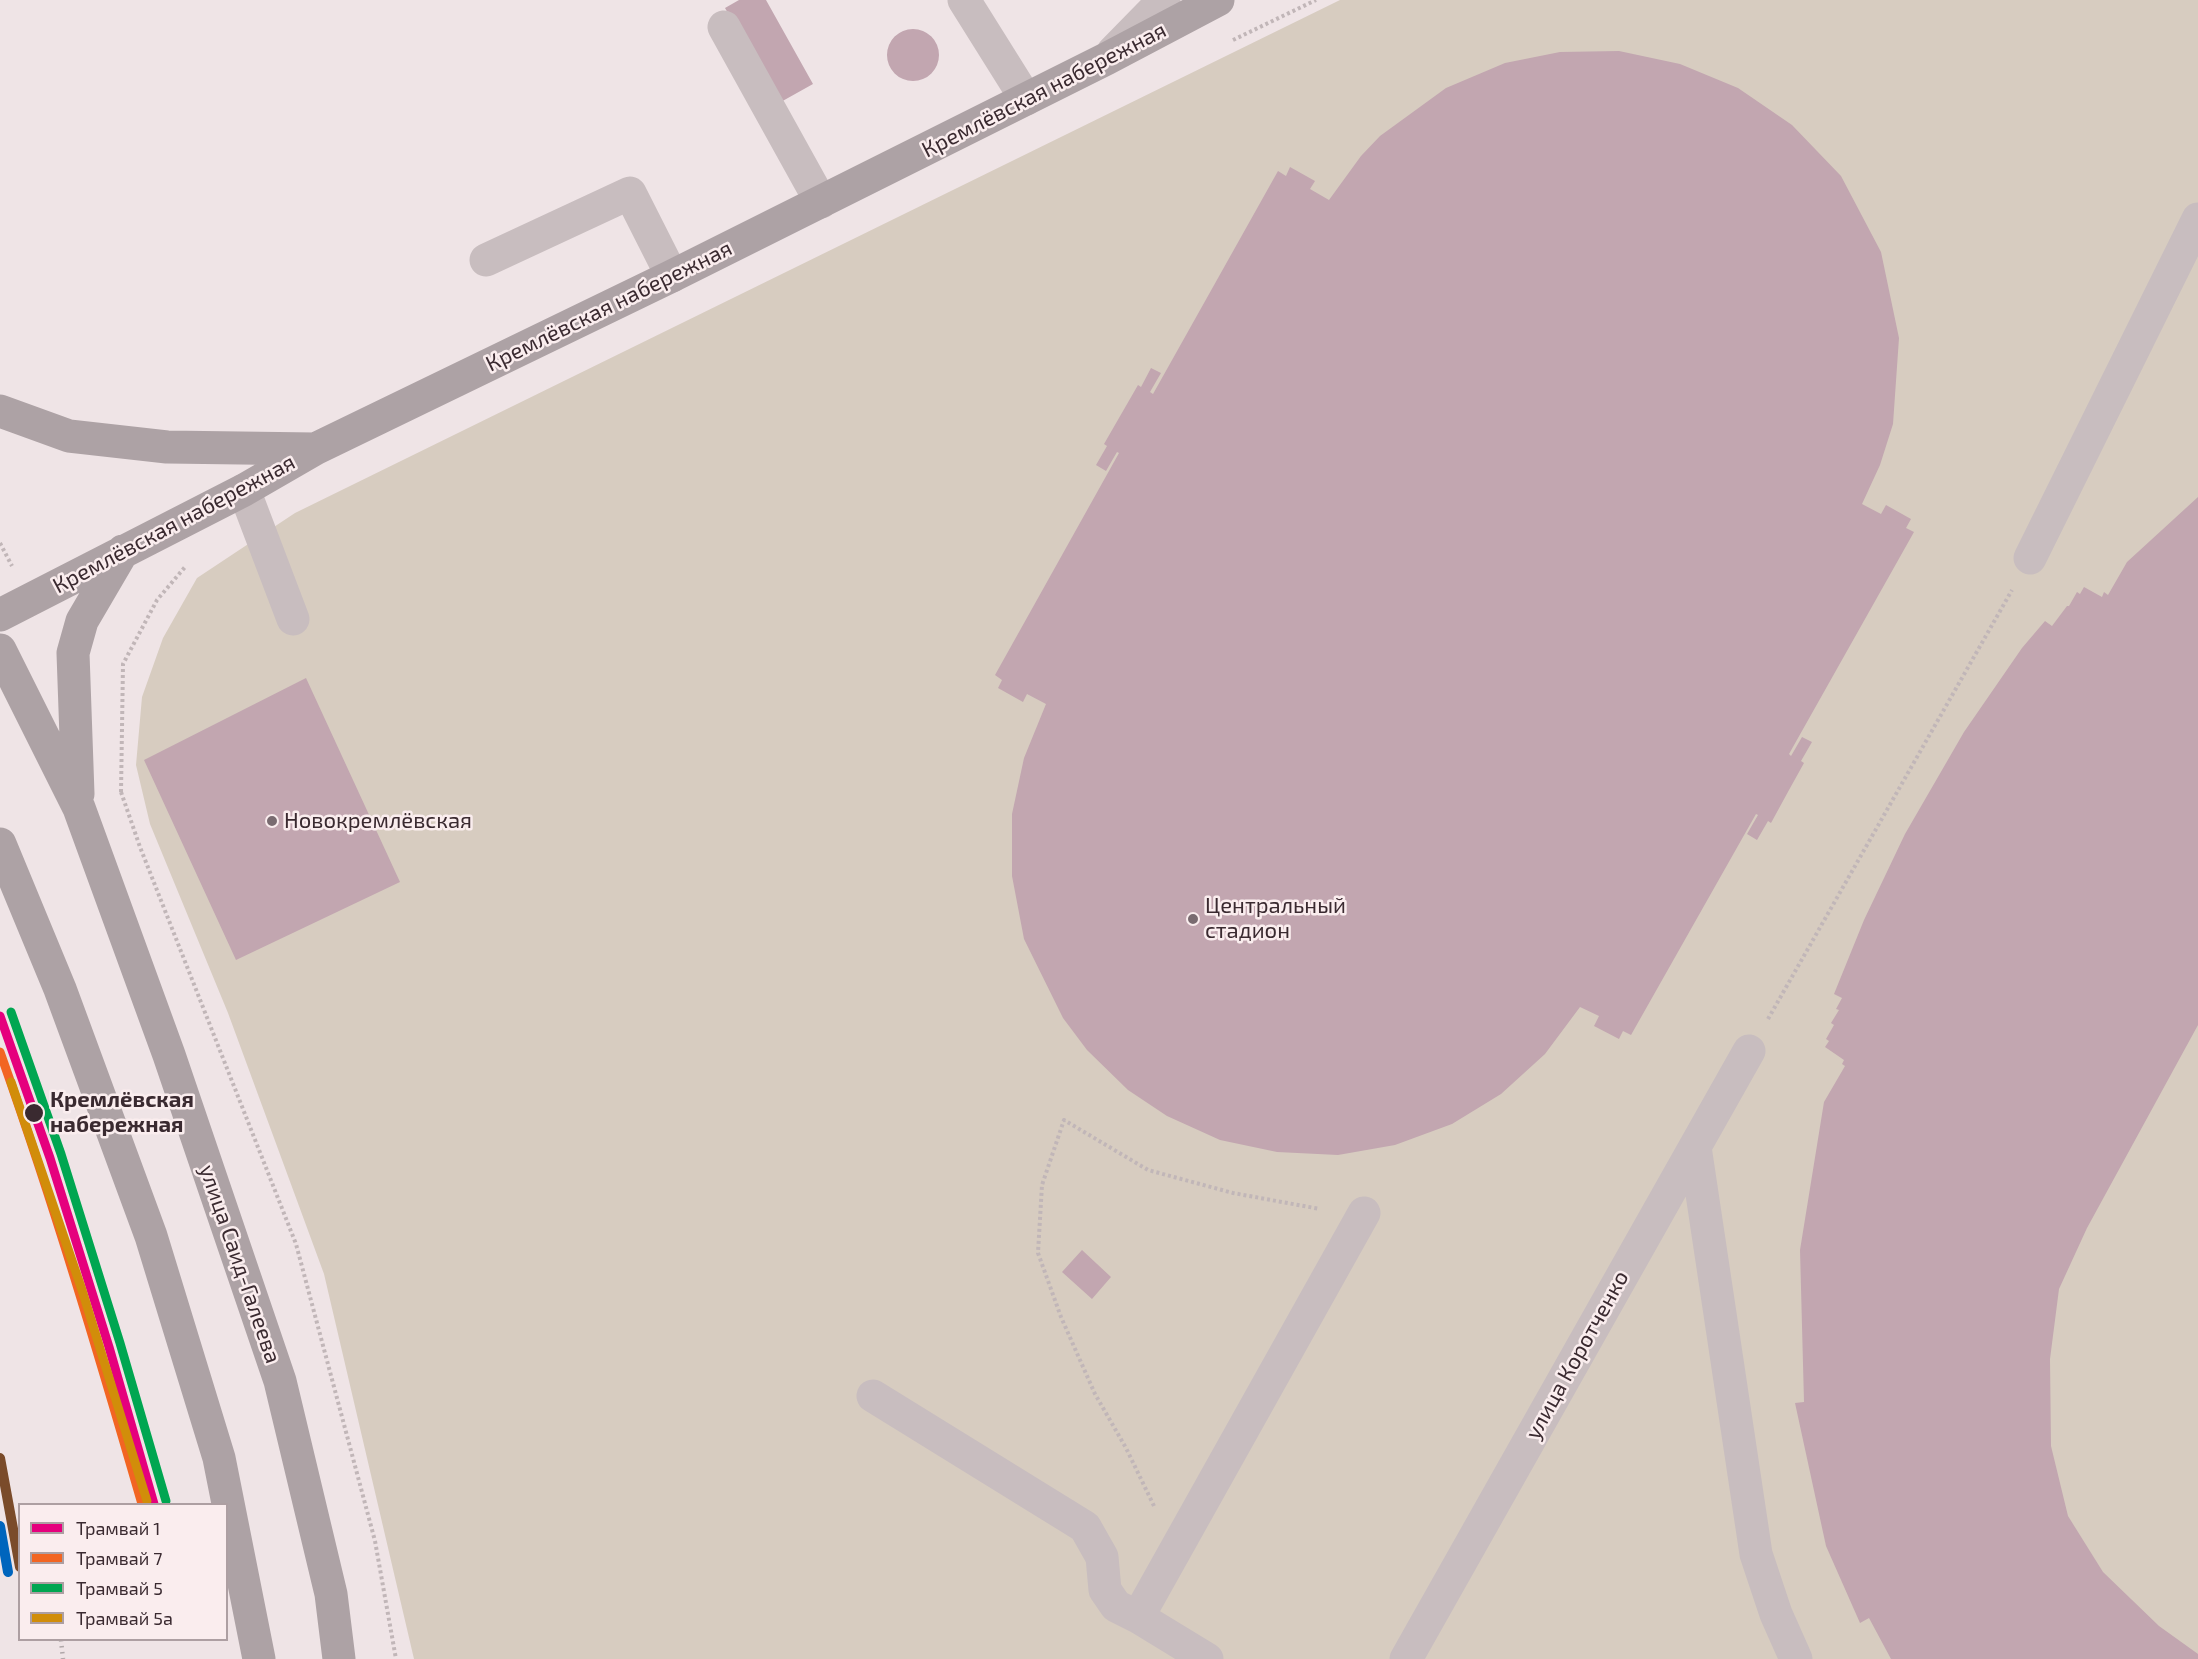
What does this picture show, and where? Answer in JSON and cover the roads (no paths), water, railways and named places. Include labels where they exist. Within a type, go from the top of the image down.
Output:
[{"type":"main road","name":"Кремлёвская набережная","points":[[0,615],[244,490],[315,449],[821,202],[1218,0]]},
{"type":"main road","points":[[0,411],[69,436],[167,447],[315,449]]},
{"type":"main road","points":[[79,808],[73,653],[82,621],[123,551]]},
{"type":"main road","name":"улица Саид-Галеева","points":[[0,650],[79,808],[169,1055],[280,1382],[331,1593],[339,1659]]},
{"type":"main road","points":[[0,844],[60,989],[151,1236],[219,1458],[259,1659]]},
{"type":"street","points":[[964,0],[1026,99]]},
{"type":"street","points":[[1106,59],[1164,0]]},
{"type":"street","points":[[724,27],[821,202]]},
{"type":"street","points":[[486,260],[630,193],[672,276]]},
{"type":"street","points":[[2030,558],[2198,219]]},
{"type":"street","points":[[244,490],[293,619]]},
{"type":"street","name":"улица Коротченко","points":[[1406,1659],[1749,1051]]},
{"type":"street","points":[[1695,1147],[1756,1554],[1776,1614],[1796,1659]]},
{"type":"street","points":[[1137,1617],[1364,1213]]},
{"type":"street","points":[[873,1396],[1085,1527],[1102,1557],[1105,1590],[1116,1606],[1207,1659]]},
{"type":"railway","points":[[61,1641],[63,1659]]},
{"type":"tram line","name":"5","points":[[11,1012],[61,1154],[166,1501]]},
{"type":"tram line","name":"1","points":[[0,1016],[50,1158],[109,1347],[154,1503]]},
{"type":"tram line","name":"7","points":[[0,1052],[74,1277],[142,1503]]},
{"type":"tram line","name":"5а","points":[[11,1082],[82,1290],[147,1501]]},
{"type":"place","name":"Новокремлёвская","points":[[272,821]]},
{"type":"place","name":"Центральный стадион","points":[[1193,919]]},
{"type":"place","name":"Кремлёвская набережная","points":[[34,1113]]}]
